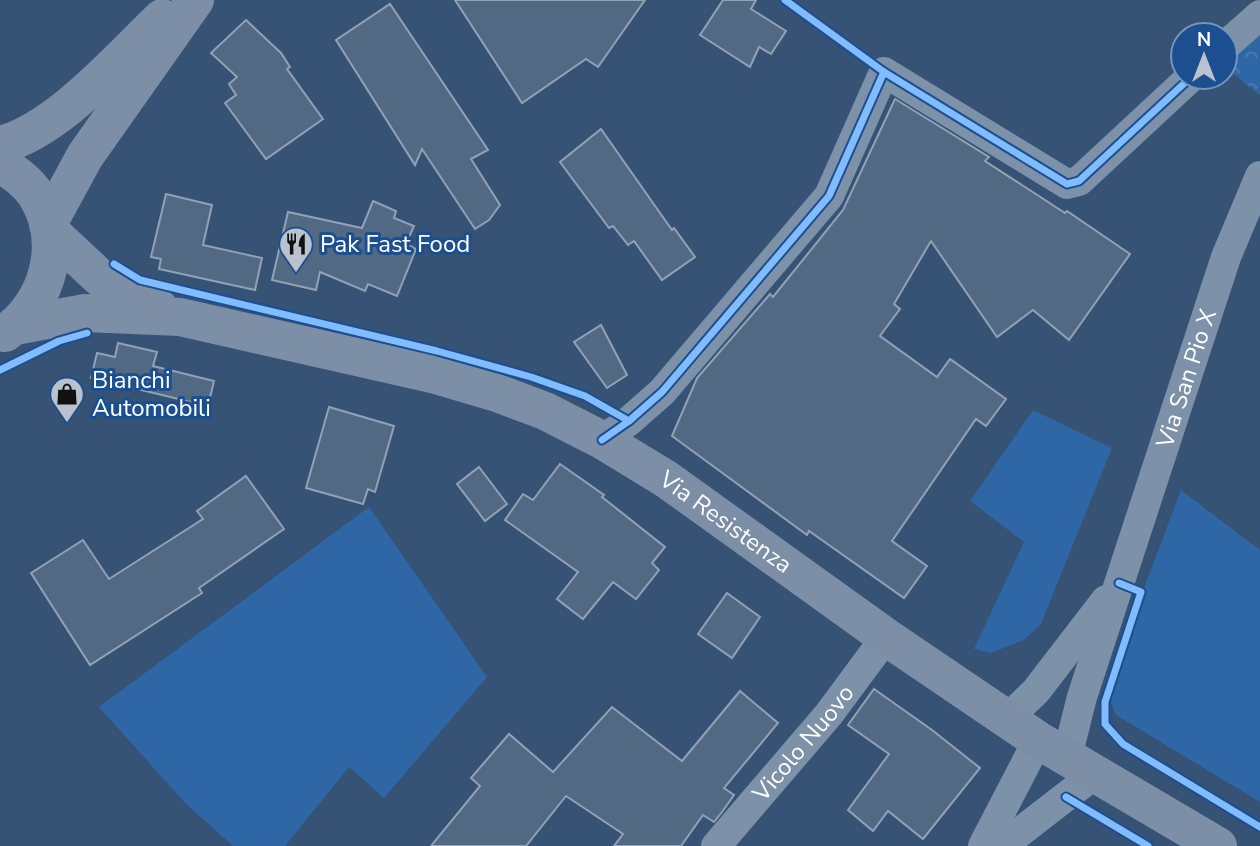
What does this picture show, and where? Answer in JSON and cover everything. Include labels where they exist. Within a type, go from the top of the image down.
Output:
[{"type":"main road","points":[[0,145],[14,142],[48,123],[182,0]]},
{"type":"main road","points":[[49,228],[85,156],[195,0]]},
{"type":"main road","points":[[0,163],[19,176],[36,194],[49,228],[51,253],[48,274],[40,294],[8,331]]},
{"type":"main road","points":[[49,228],[116,290],[180,317]]},
{"type":"main road","points":[[8,331],[85,313],[180,317]]},
{"type":"main road","name":"Via Resistenza","points":[[180,317],[376,360],[497,393],[545,411],[603,440],[666,479],[886,637],[1052,747],[1218,846]]},
{"type":"street","points":[[1239,34],[1260,15]]},
{"type":"street","points":[[603,440],[662,392],[829,196],[884,72],[1067,184],[1079,181],[1176,91]]},
{"type":"street","name":"Via San Pio X","points":[[1052,747],[1082,697],[1226,257],[1260,176]]},
{"type":"street","name":"Via San Pio X","points":[[1052,747],[1036,691],[1119,583]]},
{"type":"street","name":"Vicolo Nuovo","points":[[716,846],[830,714],[886,637]]},
{"type":"street","points":[[983,846],[1052,747]]},
{"type":"street","points":[[1002,846],[1052,747]]},
{"type":"green space","points":[[1260,29],[1260,95],[1239,78],[1239,48]]},
{"type":"green space","points":[[1033,410],[1112,448],[1041,624],[1024,640],[991,653],[974,649],[1024,542],[970,501]]},
{"type":"green space","points":[[1181,490],[1260,550],[1260,802],[1116,715],[1108,697],[1108,683]]},
{"type":"green space","points":[[369,507],[487,677],[384,798],[349,767],[285,846],[233,846],[185,803],[99,707]]},
{"type":"building","points":[[455,0],[645,0],[598,67],[586,59],[522,103]]},
{"type":"building","points":[[723,0],[756,0],[751,9],[786,31],[771,54],[759,47],[750,67],[700,35]]},
{"type":"building","points":[[390,4],[488,150],[471,159],[500,205],[489,220],[475,229],[422,149],[415,165],[336,40]]},
{"type":"building","points":[[246,20],[281,53],[290,67],[287,69],[323,119],[266,159],[225,103],[236,95],[229,84],[237,77],[211,53]]},
{"type":"building","points":[[895,99],[989,157],[985,161],[1065,213],[1067,211],[1130,254],[1069,340],[1033,310],[997,337],[931,241],[894,304],[900,309],[880,336],[937,377],[950,359],[1006,399],[986,426],[976,419],[892,541],[927,566],[904,598],[809,531],[807,535],[672,436],[697,378],[770,294],[773,297],[843,210]]},
{"type":"building","points":[[601,129],[672,230],[674,228],[695,257],[662,280],[634,241],[628,245],[613,226],[609,228],[560,162]]},
{"type":"building","points":[[166,194],[212,205],[203,245],[262,258],[255,290],[159,269],[161,259],[151,257]]},
{"type":"building","points":[[373,201],[396,211],[394,218],[414,226],[406,244],[416,249],[397,296],[368,284],[365,291],[320,272],[316,290],[272,280],[288,212],[362,228]]},
{"type":"building","points":[[601,325],[627,375],[607,388],[574,342]]},
{"type":"building","points":[[118,343],[157,352],[153,366],[214,381],[208,406],[91,378],[97,353],[115,357]]},
{"type":"building","points":[[329,407],[394,426],[375,492],[368,489],[363,504],[306,488]]},
{"type":"building","points":[[560,464],[604,495],[602,497],[665,547],[652,563],[659,570],[636,599],[613,582],[583,619],[557,599],[578,572],[505,520],[523,494],[533,500]]},
{"type":"building","points":[[479,467],[507,504],[485,521],[457,484]]},
{"type":"building","points":[[246,476],[284,529],[199,588],[202,593],[90,665],[31,573],[83,540],[109,579],[203,519],[197,511]]},
{"type":"building","points":[[727,593],[760,617],[732,658],[698,634]]},
{"type":"building","points":[[874,689],[980,768],[923,839],[888,811],[873,831],[848,810],[889,754],[848,725]]},
{"type":"building","points":[[740,691],[778,723],[724,788],[734,795],[722,812],[714,822],[703,815],[681,846],[614,846],[623,834],[566,796],[526,846],[431,846],[480,786],[471,778],[509,734],[553,772],[612,707],[682,761]]},
{"type":"cycle path","points":[[785,0],[884,72]]},
{"type":"cycle path","points":[[602,440],[662,392],[829,196],[884,72],[1067,184],[1079,181],[1176,91]]},
{"type":"cycle path","points":[[114,264],[140,280],[437,351],[531,377],[585,396],[629,421]]},
{"type":"cycle path","points":[[0,370],[59,341],[87,333]]},
{"type":"cycle path","points":[[1119,583],[1141,592],[1105,702],[1105,724],[1123,744],[1260,827]]},
{"type":"cycle path","points":[[1066,797],[1148,846]]},
{"type":"place","name":"Pak Fast Food","points":[[296,274]]},
{"type":"place","name":"Bianchi Automobili","points":[[67,424]]}]
